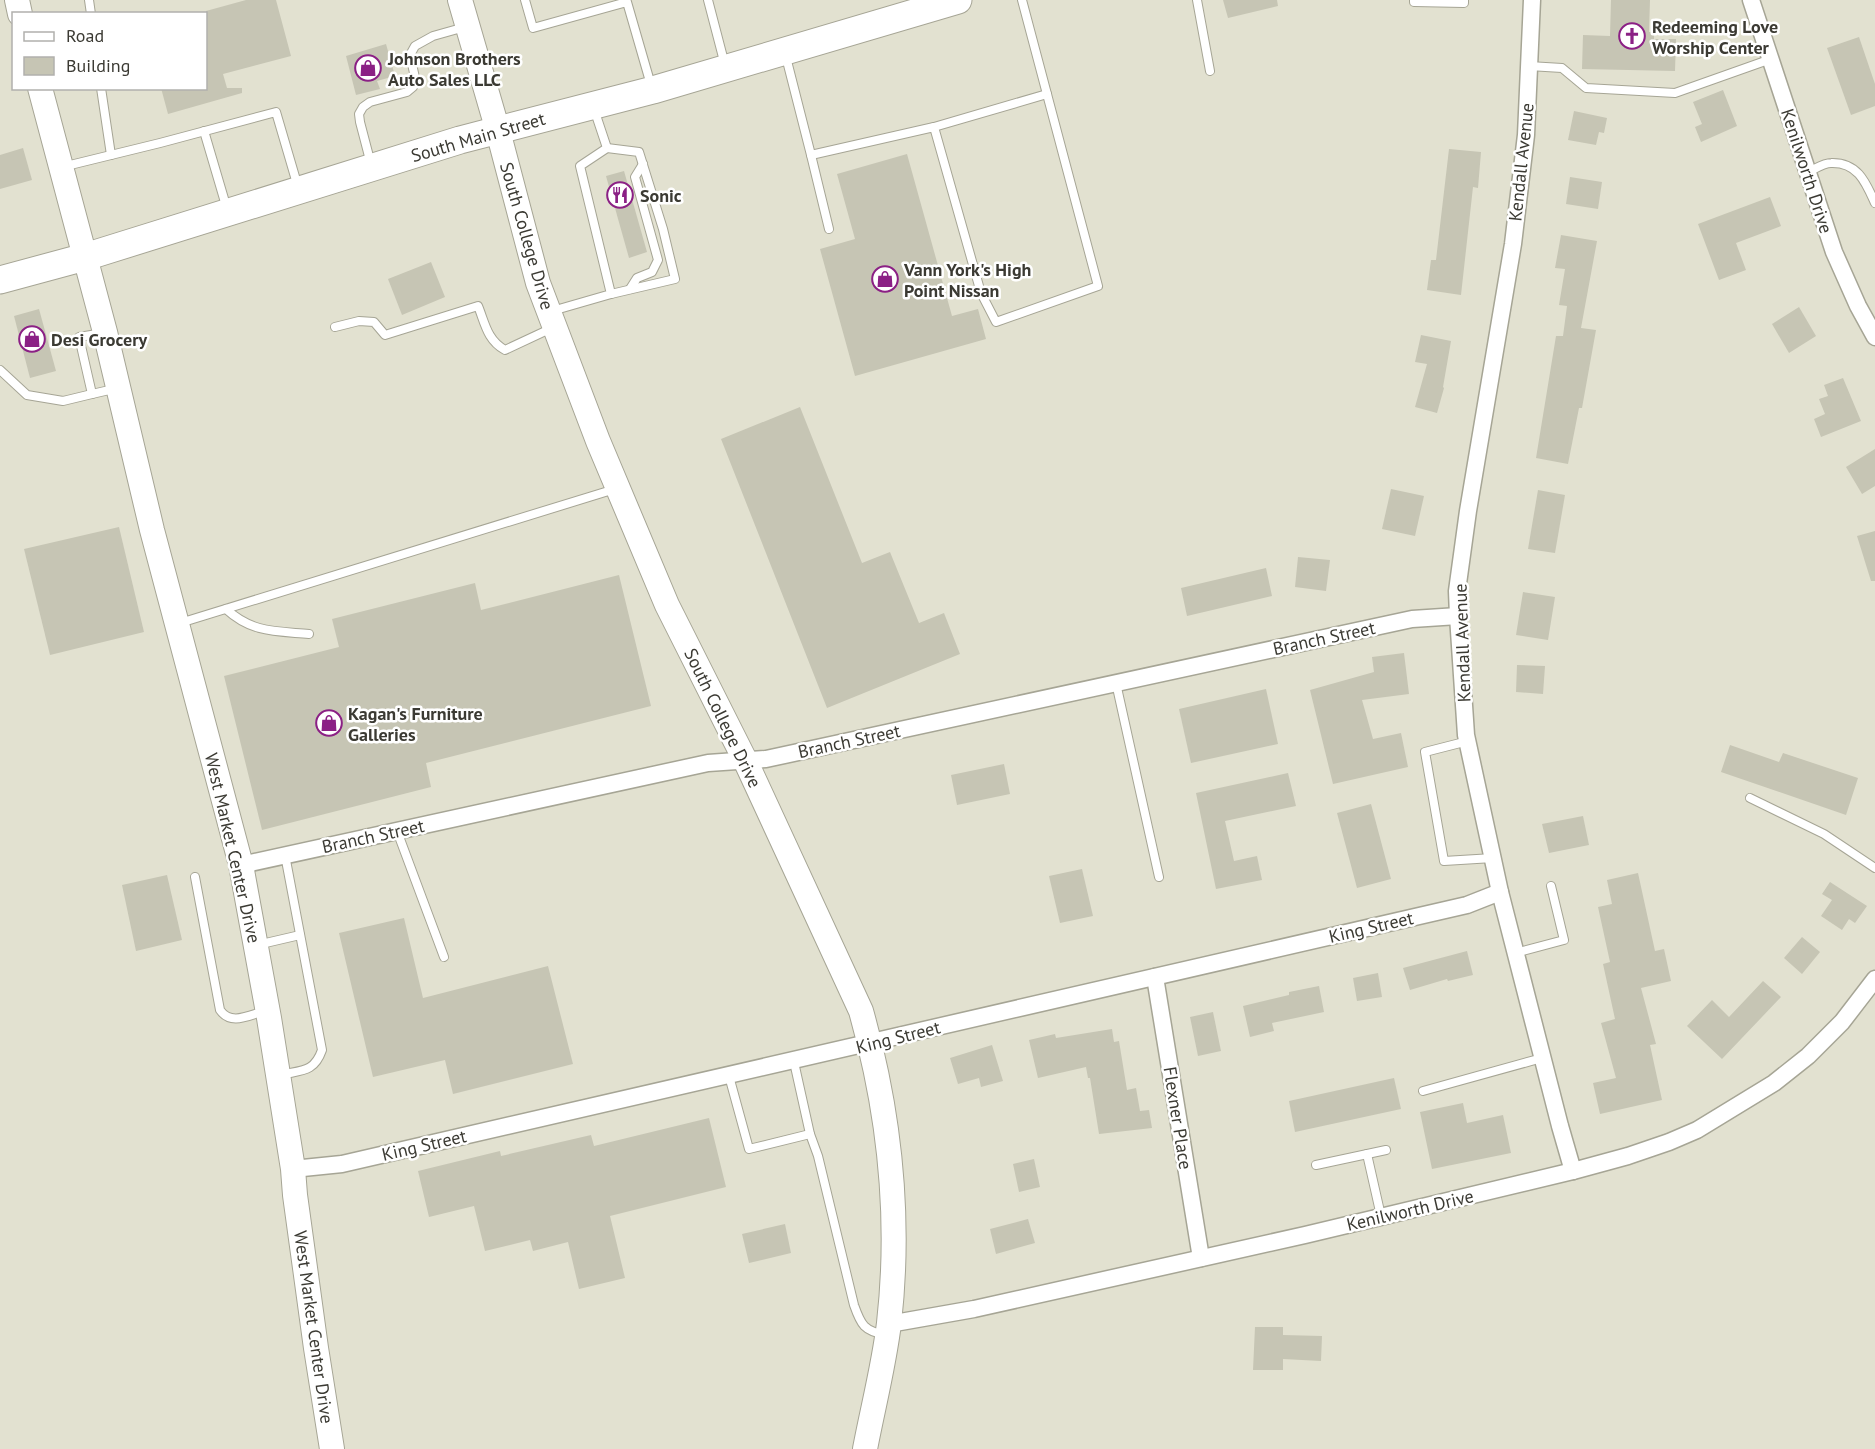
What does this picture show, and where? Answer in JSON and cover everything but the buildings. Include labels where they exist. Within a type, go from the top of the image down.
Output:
[{"type":"main road","name":"South College Drive","points":[[460,0],[498,131],[538,283],[618,488],[667,605],[746,762],[861,1011],[870,1044],[886,1127],[894,1199],[888,1330],[865,1449]]},
{"type":"main road","name":"South Main Street","points":[[0,280],[85,257],[498,131],[653,90],[958,0]]},
{"type":"main road","name":"West Market Center Drive","points":[[41,90],[105,332],[147,511],[241,865],[268,1010],[293,1169],[296,1207],[332,1449]]},
{"type":"street","name":"Kendall Avenue","points":[[1532,0],[1526,135],[1513,244],[1457,591],[1468,741],[1515,953],[1574,1171]]},
{"type":"street","name":"Kenilworth Drive","points":[[1751,0],[1834,252],[1858,306],[1875,337]]},
{"type":"street","name":"Branch Street","points":[[241,865],[708,763],[766,759],[1412,619],[1458,616]]},
{"type":"street","name":"King Street","points":[[293,1169],[342,1164],[794,1062],[1467,905],[1500,892]]},
{"type":"street","name":"Flexner Place","points":[[1155,977],[1201,1258]]},
{"type":"street","name":"Kenilworth Drive","points":[[888,1330],[1574,1171],[1669,1142],[1697,1130],[1774,1083],[1808,1056],[1842,1022],[1875,979]]},
{"type":"lane","points":[[525,0],[533,28],[627,2],[653,90]]},
{"type":"lane","points":[[708,0],[726,69]]},
{"type":"lane","points":[[934,127],[981,293],[996,322],[1098,286],[1022,0]]},
{"type":"lane","points":[[1197,0],[1210,71]]},
{"type":"lane","points":[[1414,0],[1414,2],[1464,3],[1464,0]]},
{"type":"lane","points":[[372,168],[360,122],[363,107],[370,102],[407,92],[413,87],[416,82],[410,55],[415,46],[433,36],[467,27]]},
{"type":"lane","points":[[784,51],[829,229]]},
{"type":"lane","points":[[1529,66],[1562,68],[1586,88],[1675,93],[1771,59]]},
{"type":"lane","points":[[101,90],[111,155]]},
{"type":"lane","points":[[811,155],[934,127],[1047,94]]},
{"type":"lane","points":[[593,106],[607,148]]},
{"type":"lane","points":[[61,167],[276,112],[299,190]]},
{"type":"lane","points":[[204,131],[228,212]]},
{"type":"lane","points":[[335,327],[359,321],[374,322],[385,335],[478,306],[490,336],[496,345],[505,350],[552,319],[611,294],[675,279],[663,229],[639,152],[607,148],[580,166],[611,294]]},
{"type":"lane","points":[[1808,172],[1830,163],[1852,167],[1863,176],[1875,203]]},
{"type":"lane","points":[[630,289],[637,278],[652,272],[658,260],[635,177],[643,164]]},
{"type":"lane","points":[[92,394],[79,337],[105,332]]},
{"type":"lane","points":[[0,370],[27,395],[63,401],[119,388]]},
{"type":"lane","points":[[177,624],[618,488]]},
{"type":"lane","points":[[226,609],[246,624],[261,630],[309,634]]},
{"type":"lane","points":[[1116,683],[1159,877]]},
{"type":"lane","points":[[1468,741],[1425,752],[1444,861],[1493,858]]},
{"type":"lane","points":[[1750,798],[1824,834],[1875,867]]},
{"type":"lane","points":[[397,831],[444,957]]},
{"type":"lane","points":[[278,1075],[311,1068],[318,1062],[322,1050],[285,855]]},
{"type":"lane","points":[[195,877],[220,1010],[233,1020],[268,1010]]},
{"type":"lane","points":[[1515,953],[1564,940],[1551,886]]},
{"type":"lane","points":[[256,945],[300,935]]},
{"type":"lane","points":[[1423,1091],[1542,1058]]},
{"type":"lane","points":[[794,1062],[854,1305],[861,1323],[871,1332],[888,1330]]},
{"type":"lane","points":[[729,1076],[749,1149],[810,1134]]},
{"type":"lane","points":[[1316,1165],[1386,1150]]},
{"type":"lane","points":[[1367,1154],[1381,1216]]},
{"type":"place","name":"Redeeming Love Worship Center","points":[[1632,36]]},
{"type":"place","name":"Johnson Brothers Auto Sales LLC","points":[[368,68]]},
{"type":"place","name":"Sonic","points":[[620,195]]},
{"type":"place","name":"Vann York's High Point Nissan","points":[[885,279]]},
{"type":"place","name":"Desi Grocery","points":[[32,339]]},
{"type":"place","name":"Kagan's Furniture Galleries","points":[[329,723]]}]
